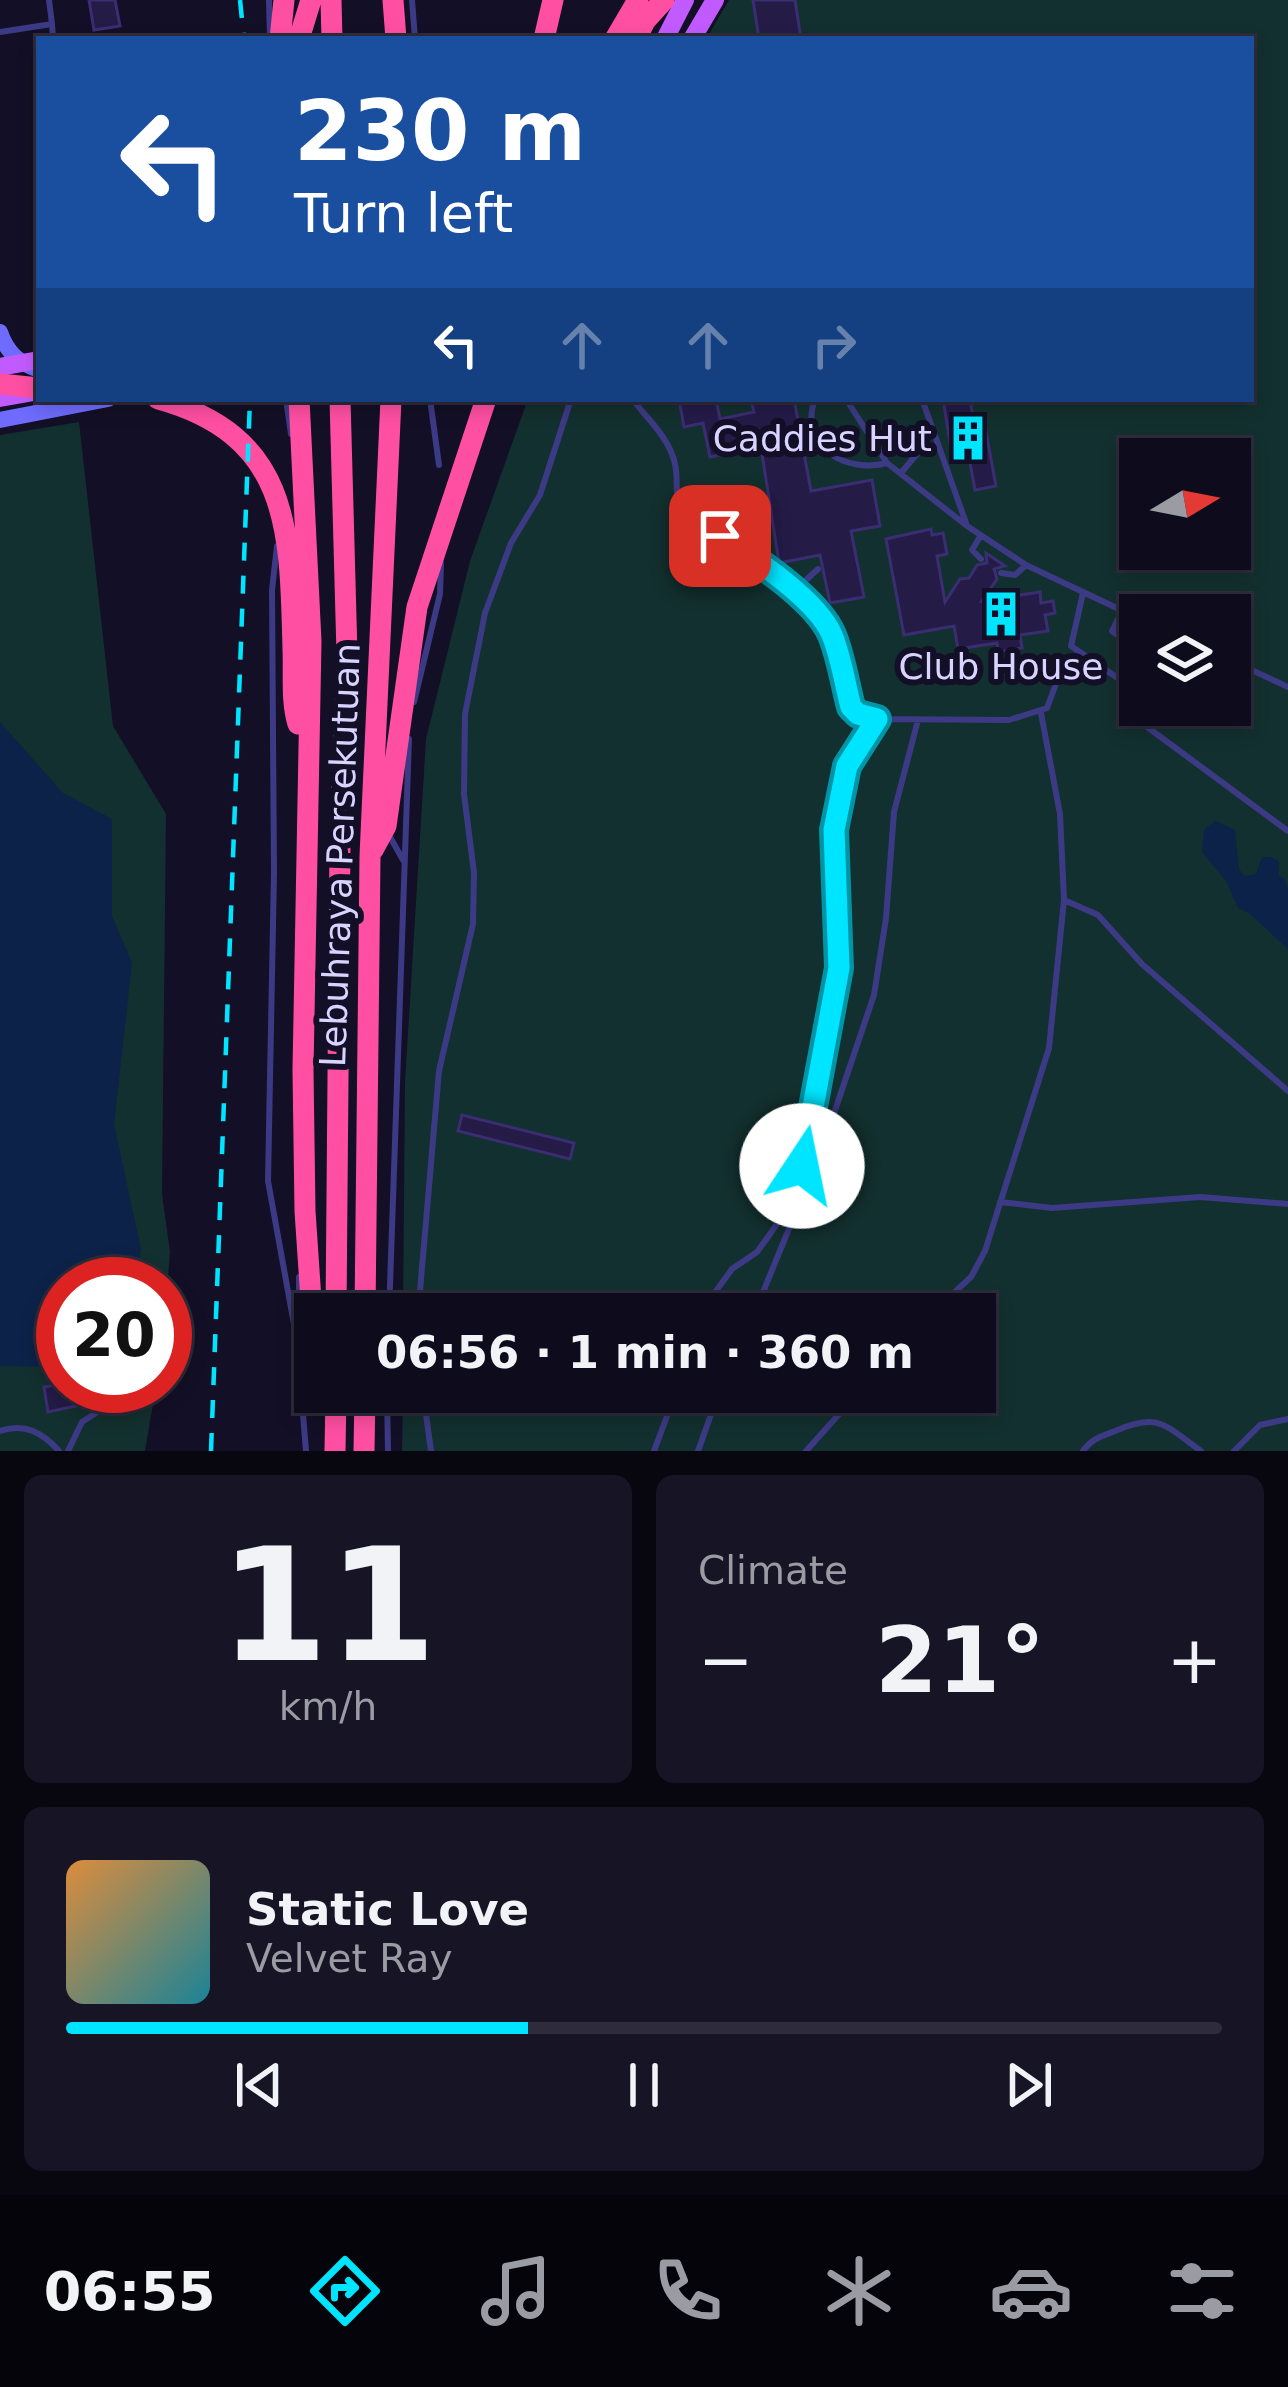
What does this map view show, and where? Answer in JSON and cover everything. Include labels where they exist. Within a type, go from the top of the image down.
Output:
[{"type":"highway","points":[[280,36],[284,0]]},
{"type":"highway","points":[[294,0],[297,36]]},
{"type":"highway","points":[[298,36],[311,0]]},
{"type":"highway","points":[[331,0],[332,34]]},
{"type":"highway","points":[[394,0],[396,36]]},
{"type":"highway","points":[[545,36],[553,0]]},
{"type":"highway","points":[[617,36],[638,0]]},
{"type":"highway","points":[[638,36],[664,0]]},
{"type":"highway","points":[[648,36],[664,0]]},
{"type":"highway","points":[[0,385],[36,389]]},
{"type":"highway","points":[[167,402],[205,414],[241,440],[268,478],[286,529],[295,716],[308,753]]},
{"type":"highway","points":[[299,402],[311,620],[306,1293]]},
{"type":"highway","name":"Lebuhraya Persekutuan","points":[[336,1293],[340,841],[347,654],[340,402]]},
{"type":"highway","name":"Lebuhraya Persekutuan","points":[[364,1293],[370,856],[391,402]]},
{"type":"highway","points":[[370,856],[386,826],[418,607],[485,402]]},
{"type":"highway","points":[[364,1413],[364,1451]]},
{"type":"main road","points":[[667,36],[685,0]]},
{"type":"main road","points":[[694,36],[715,0]]},
{"type":"main road","points":[[0,332],[21,364],[36,369]]},
{"type":"main road","points":[[0,367],[36,361]]},
{"type":"main road","points":[[0,398],[36,390]]},
{"type":"main road","points":[[0,420],[92,402]]},
{"type":"lane","points":[[50,0],[53,36]]},
{"type":"lane","points":[[269,0],[270,36]]},
{"type":"lane","points":[[412,0],[415,36]]},
{"type":"lane","points":[[0,32],[52,24]]},
{"type":"lane","points":[[286,402],[295,497]]},
{"type":"lane","points":[[430,402],[439,466]]},
{"type":"lane","points":[[420,1293],[439,1071],[473,924],[464,794],[469,694],[498,574],[540,495],[570,402]]},
{"type":"lane","points":[[634,402],[671,451],[677,470],[677,504],[683,512],[751,556],[824,619],[851,707],[858,714],[877,719],[1009,720],[1041,713],[1051,704],[1057,681]]},
{"type":"lane","points":[[813,402],[814,440],[825,454],[849,463],[887,464]]},
{"type":"lane","points":[[848,402],[887,464],[967,526],[1026,565],[1119,609]]},
{"type":"lane","points":[[923,402],[967,526]]},
{"type":"lane","points":[[901,473],[922,448]]},
{"type":"lane","points":[[942,506],[956,496]]},
{"type":"lane","points":[[289,513],[277,544],[272,590],[274,873],[266,1136],[268,1181],[294,1301]]},
{"type":"lane","points":[[981,535],[972,550],[981,559]]},
{"type":"lane","points":[[390,1293],[408,742],[440,594],[441,547]]},
{"type":"lane","points":[[1001,573],[1015,575],[1026,565]]},
{"type":"lane","points":[[793,592],[818,569]]},
{"type":"lane","points":[[1083,593],[1071,646],[1119,679]]},
{"type":"lane","points":[[1251,670],[1288,687]]},
{"type":"lane","points":[[954,1293],[971,1277],[986,1251],[1049,1048],[1064,900],[1060,814],[1041,713]]},
{"type":"lane","points":[[715,1293],[757,1252],[780,1220],[802,1166],[839,968],[834,830],[847,766],[877,719]]},
{"type":"lane","points":[[763,1293],[823,1146],[874,995],[894,812],[919,719]]},
{"type":"lane","points":[[1146,726],[1288,830]]},
{"type":"lane","points":[[386,826],[403,861]]},
{"type":"lane","points":[[1064,900],[1098,915],[1142,964],[1288,1091]]},
{"type":"lane","points":[[1000,1202],[1052,1208],[1200,1197],[1288,1204]]},
{"type":"lane","points":[[0,1431],[21,1426],[64,1451],[82,1422],[95,1413]]},
{"type":"lane","points":[[306,1413],[306,1451]]},
{"type":"lane","points":[[388,1413],[388,1451]]},
{"type":"lane","points":[[426,1413],[431,1451]]},
{"type":"lane","points":[[654,1451],[668,1413]]},
{"type":"lane","points":[[698,1451],[712,1413]]},
{"type":"lane","points":[[806,1451],[840,1413]]},
{"type":"lane","points":[[1234,1451],[1260,1425],[1288,1419]]},
{"type":"lane","points":[[1083,1451],[1089,1442],[1141,1420],[1160,1422],[1201,1451]]},
{"type":"green space","points":[[729,0],[1288,0],[1288,1451],[402,1451],[403,1413],[996,1413],[996,1293],[403,1293],[405,1082],[426,739],[470,561],[527,402],[1254,402],[1254,36],[708,36]]},
{"type":"green space","points":[[79,422],[113,726],[166,814],[162,1194],[170,1257],[36,1257],[36,1413],[151,1413],[145,1451],[0,1451],[0,435]]},
{"type":"water","points":[[0,722],[63,793],[112,819],[112,916],[132,963],[114,1124],[141,1249],[139,1257],[36,1257],[36,1367],[0,1366]]},
{"type":"water","points":[[1216,821],[1235,830],[1244,876],[1256,874],[1262,857],[1279,862],[1278,875],[1288,889],[1288,949],[1238,908],[1226,881],[1202,852],[1204,829]]},
{"type":"building","points":[[89,0],[115,0],[120,26],[94,30]]},
{"type":"building","points":[[753,0],[795,0],[801,36],[759,36]]},
{"type":"building","points":[[680,402],[717,402],[720,419],[754,412],[752,402],[795,402],[811,491],[872,480],[880,526],[851,531],[864,597],[830,603],[820,555],[779,563],[761,447],[710,457],[703,423],[684,427]]},
{"type":"building","name":"Caddies Hut","points":[[943,402],[970,402],[974,423],[984,421],[996,486],[975,490],[968,452],[952,455]]},
{"type":"building","points":[[931,529],[932,535],[943,533],[947,554],[937,556],[945,602],[960,579],[969,578],[977,565],[987,563],[986,553],[1005,566],[994,569],[997,579],[982,601],[1040,592],[1041,603],[1053,601],[1055,613],[1045,615],[1048,631],[1020,635],[1022,648],[998,652],[997,643],[958,649],[954,626],[904,635],[886,539]]},
{"type":"building","points":[[462,1115],[574,1143],[570,1159],[458,1131]]},
{"type":"railway","points":[[240,0],[244,36]]},
{"type":"railway","points":[[211,1451],[250,402]]},
{"type":"place","name":"Caddies Hut","points":[[968,438]]},
{"type":"place","name":"Club House","points":[[1001,614]]},
{"type":"route","points":[[720,536],[751,556],[824,619],[851,707],[877,719],[847,766],[834,830],[839,968],[802,1166]]}]
